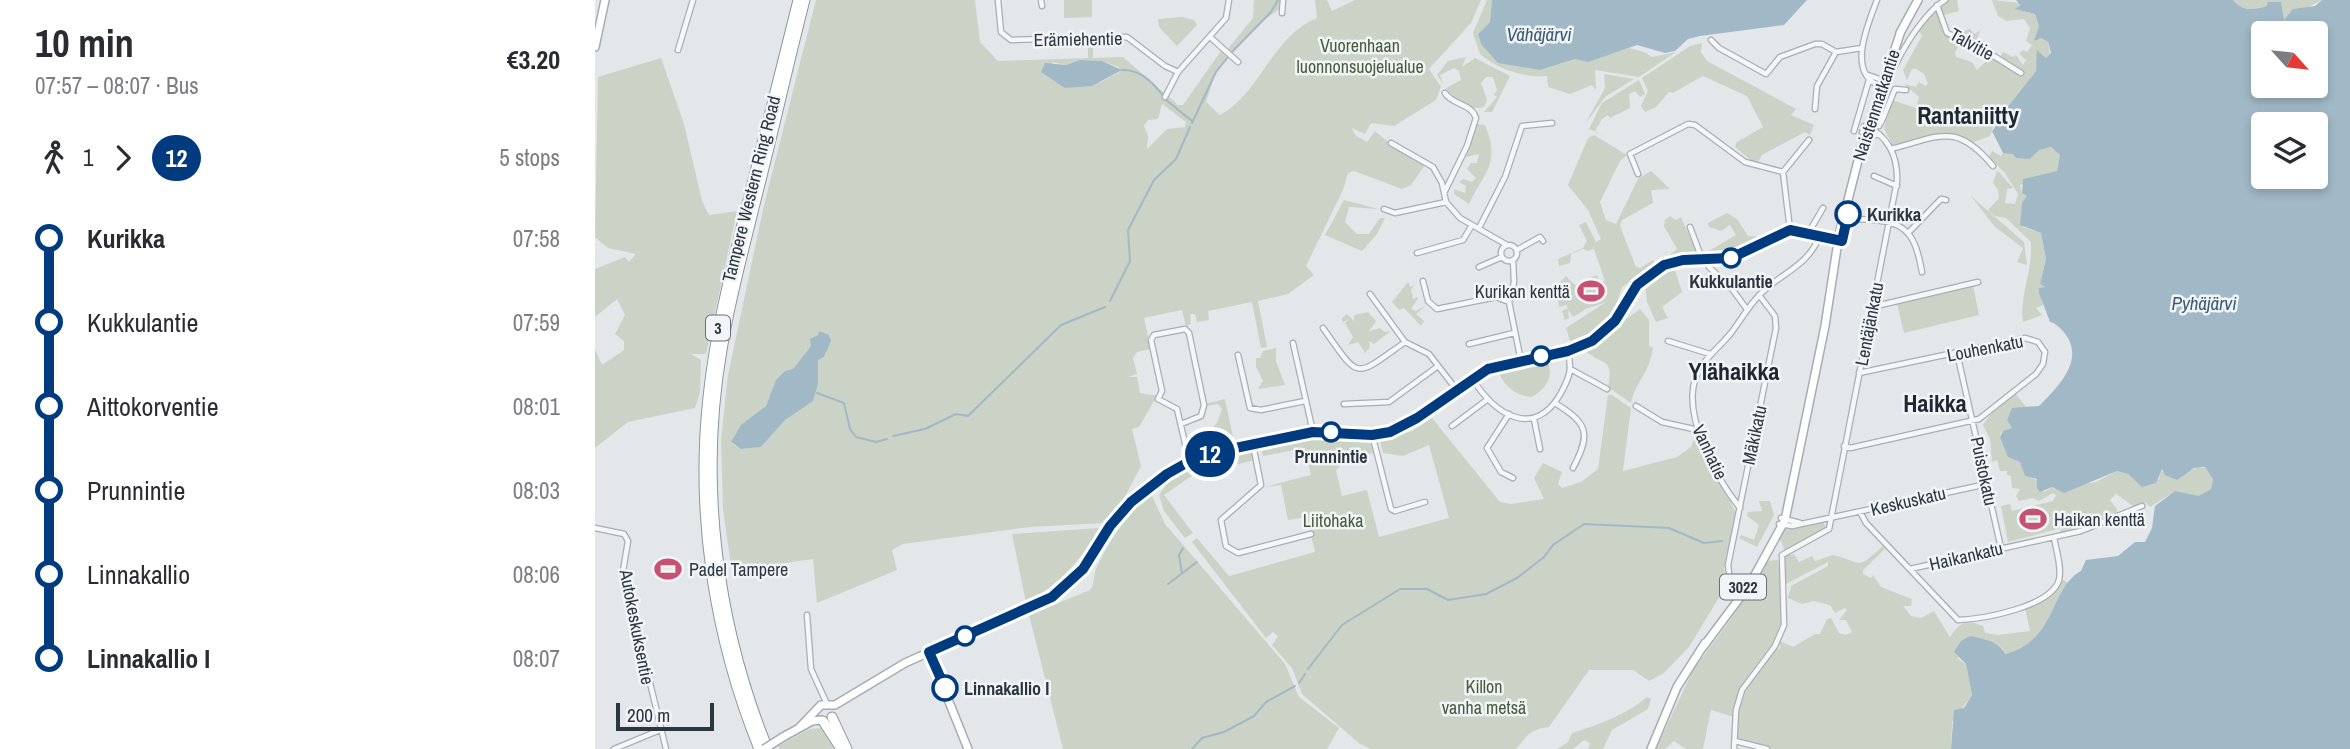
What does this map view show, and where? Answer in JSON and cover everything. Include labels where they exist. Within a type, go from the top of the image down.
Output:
[{"type":"highway","name":"Tampere Western Ring Road","points":[[761,749],[744,712],[722,629],[708,550],[704,475],[707,399],[723,302],[798,0]]},
{"type":"highway","name":"Tampere Western Ring Road","points":[[761,749],[755,713],[739,662],[721,579],[713,512],[714,419],[727,321],[806,0]]},
{"type":"highway","points":[[755,713],[774,749]]},
{"type":"highway","points":[[828,714],[841,749]]},
{"type":"highway","points":[[828,714],[847,749]]},
{"type":"main road","points":[[595,47],[605,0]]},
{"type":"main road","name":"Naistenmatkantie","points":[[1651,749],[1677,687],[1741,594],[1782,522],[1798,460],[1863,130],[1876,81],[1919,0]]},
{"type":"main road","points":[[761,749],[828,714],[850,696],[929,652],[1052,597],[1083,569],[1110,526],[1131,502],[1167,474],[1190,461],[1252,444],[1313,432],[1372,435],[1406,425],[1488,369],[1568,351],[1605,332],[1637,285],[1657,268],[1678,261],[1731,258],[1790,230],[1840,238]]},
{"type":"main road","points":[[929,652],[968,749]]},
{"type":"main road","points":[[818,708],[828,714]]},
{"type":"main road","points":[[818,708],[828,714]]},
{"type":"main road","points":[[799,728],[818,708]]},
{"type":"street","points":[[678,50],[693,0]]},
{"type":"street","name":"Erämiehentie","points":[[998,0],[1001,32],[1011,40],[1127,37],[1165,66],[1178,72]]},
{"type":"street","points":[[1165,97],[1178,72],[1226,18],[1229,0]]},
{"type":"street","points":[[1282,13],[1283,0]]},
{"type":"street","points":[[1876,81],[1862,48],[1877,0]]},
{"type":"street","points":[[1879,135],[1880,107],[1901,58],[1918,26],[1945,0]]},
{"type":"street","name":"Talvitie","points":[[1937,5],[1947,33],[1981,48],[2021,73]]},
{"type":"street","points":[[1210,37],[1238,62]]},
{"type":"street","points":[[1711,40],[1724,51],[1766,74],[1780,57],[1815,44],[1824,44],[1836,52],[1862,48]]},
{"type":"street","points":[[1815,109],[1817,86],[1836,52]]},
{"type":"street","points":[[1879,125],[1895,89],[1906,90]]},
{"type":"street","points":[[1444,192],[1467,146],[1476,118],[1471,109],[1449,98],[1445,93]]},
{"type":"street","points":[[1479,228],[1505,177],[1522,126],[1552,123]]},
{"type":"street","points":[[1638,174],[1630,154],[1688,124],[1695,125],[1748,164],[1783,172]]},
{"type":"street","points":[[1863,130],[1879,135],[1891,149],[1949,135],[1978,147],[1993,166]]},
{"type":"street","points":[[1790,230],[1783,172],[1809,139]]},
{"type":"street","points":[[1391,143],[1430,164],[1441,179],[1446,202],[1472,225],[1517,250]]},
{"type":"street","name":"Lentäjänkatu","points":[[1829,518],[1897,186],[1896,166],[1891,149]]},
{"type":"street","points":[[1874,176],[1897,186]]},
{"type":"street","points":[[1909,232],[1941,200],[1946,200]]},
{"type":"street","points":[[1384,209],[1395,213],[1446,202]]},
{"type":"street","points":[[1809,232],[1823,208]]},
{"type":"street","points":[[1857,219],[1889,222],[1909,232],[1918,248],[1922,272]]},
{"type":"street","points":[[1417,253],[1463,240],[1472,225]]},
{"type":"street","points":[[1690,227],[1702,260]]},
{"type":"street","name":"Vanhatie","points":[[1739,508],[1698,430],[1691,393],[1698,373],[1710,354],[1729,335],[1747,308],[1759,295],[1808,258],[1822,234]]},
{"type":"street","points":[[1521,361],[1509,302],[1514,282],[1513,260],[1517,250],[1540,237],[1543,241]]},
{"type":"street","points":[[1502,257],[1502,250],[1507,245]]},
{"type":"street","points":[[1479,267],[1502,257],[1513,260]]},
{"type":"street","points":[[1709,267],[1747,308]]},
{"type":"street","points":[[1423,281],[1427,301],[1435,308],[1496,297],[1509,302]]},
{"type":"street","points":[[1872,307],[1978,282]]},
{"type":"street","points":[[1370,294],[1405,342],[1427,353],[1456,389]]},
{"type":"street","name":"Mäkikatu","points":[[1741,594],[1730,581],[1728,565],[1776,328],[1775,316],[1759,295]]},
{"type":"street","points":[[1323,328],[1350,367],[1358,371],[1366,370],[1405,342]]},
{"type":"street","points":[[1181,424],[1201,416],[1204,405],[1189,333],[1185,329],[1154,335],[1151,340],[1162,391],[1158,398],[1177,409],[1190,461]]},
{"type":"street","points":[[1469,344],[1514,333]]},
{"type":"street","name":"Louhenkatu","points":[[1859,373],[2025,338],[2038,342],[2045,352],[2043,364],[2036,374],[1982,418],[1973,421]]},
{"type":"street","points":[[1668,341],[1710,354]]},
{"type":"street","points":[[1293,343],[1313,432]]},
{"type":"street","points":[[1472,378],[1488,399],[1509,414],[1524,420],[1534,419],[1546,414],[1555,403],[1572,370],[1568,351]]},
{"type":"street","name":"Puistokatu","points":[[1957,353],[2001,548]]},
{"type":"street","points":[[1238,355],[1250,408],[1259,411],[1305,401]]},
{"type":"street","points":[[1344,404],[1389,402],[1438,366]]},
{"type":"street","points":[[1572,370],[1608,388]]},
{"type":"street","points":[[1453,426],[1488,399]]},
{"type":"street","points":[[1555,403],[1578,418],[1583,427],[1581,451],[1573,468]]},
{"type":"street","points":[[1636,406],[1666,423],[1698,430]]},
{"type":"street","points":[[1509,414],[1487,448],[1501,472],[1513,478]]},
{"type":"street","points":[[1534,419],[1540,449]]},
{"type":"street","points":[[1844,446],[1850,447],[1973,421]]},
{"type":"street","points":[[1372,435],[1391,509],[1395,511],[1425,502]]},
{"type":"street","points":[[1252,444],[1261,485],[1221,520],[1226,546],[1238,553],[1311,534]]},
{"type":"street","name":"Keskuskatu","points":[[1782,522],[1800,524],[1987,484]]},
{"type":"street","name":"Haikankatu","points":[[1909,569],[2098,527],[2142,506]]},
{"type":"street","points":[[1860,512],[1862,519],[1954,618],[1966,619],[2046,598],[2055,589],[2060,576],[2054,537]]},
{"type":"street","points":[[1734,749],[1736,710],[1742,690],[1775,646],[1784,625],[1786,607],[1782,555],[1829,529],[1829,518]]},
{"type":"street","name":"Autokeskuksentie","points":[[595,528],[624,534],[628,541],[623,571],[666,749]]},
{"type":"street","points":[[807,615],[810,663],[828,714]]},
{"type":"street","points":[[818,708],[819,692]]},
{"type":"street","points":[[614,749],[660,730]]},
{"type":"street","points":[[1735,741],[1767,749]]},
{"type":"green space","name":"Vuorenhaan luonnonsuojelualue","points":[[816,0],[975,0],[980,42],[998,61],[1088,58],[1088,40],[1093,40],[1093,58],[1123,57],[1178,105],[1183,105],[1221,51],[1227,57],[1215,74],[1206,102],[1220,115],[1246,93],[1288,38],[1317,18],[1315,0],[1327,0],[1332,11],[1355,0],[1481,0],[1471,23],[1429,69],[1441,87],[1436,100],[1394,126],[1371,123],[1365,134],[1352,128],[1355,135],[1367,142],[1375,131],[1399,151],[1425,165],[1411,185],[1402,189],[1354,171],[1348,173],[1343,190],[1306,266],[1314,275],[1288,294],[1258,301],[1267,347],[1261,348],[1252,302],[1208,311],[1209,320],[1197,322],[1195,314],[1190,314],[1191,323],[1186,327],[1182,310],[1144,318],[1151,349],[1137,352],[1133,358],[1137,374],[1128,377],[1137,377],[1140,393],[1157,396],[1139,427],[1132,429],[1141,466],[1122,502],[1104,523],[1030,527],[903,544],[892,550],[897,570],[817,603],[813,559],[735,570],[735,566],[731,566],[723,509],[721,440],[728,375],[764,205]],"holes":[[[1080,60],[1102,61],[1119,67],[1120,72],[1101,82],[1065,88],[1052,62],[1066,65]],[[1162,104],[1186,122],[1185,127],[1167,129],[1147,149],[1148,135],[1144,126],[1148,120],[1158,119]],[[819,335],[826,352],[818,360],[818,384],[813,399],[785,420],[761,447],[741,449],[731,443],[766,405],[785,371],[793,370]]]},
{"type":"green space","points":[[1064,0],[1092,0],[1092,17],[1064,18]]},
{"type":"green space","points":[[1254,0],[1281,0],[1281,8],[1264,20],[1231,53],[1227,50],[1253,18]]},
{"type":"green space","points":[[1487,0],[1492,0],[1490,22],[1478,34],[1481,44],[1498,60],[1540,70],[1575,59],[1588,61],[1629,48],[1652,57],[1676,52],[1639,77],[1595,70],[1596,90],[1592,85],[1570,94],[1548,87],[1547,76],[1529,76],[1511,71],[1480,54],[1473,33]]},
{"type":"green space","points":[[1948,0],[1957,0],[1959,11],[1944,15],[1949,30],[1955,34],[1970,29],[1974,34],[1980,30],[1977,39],[1983,46],[1968,44],[1967,50],[1958,47],[1955,52],[1956,57],[1972,62],[1977,70],[1985,62],[1986,53],[1999,59],[2003,52],[2013,57],[2016,55],[2023,65],[2026,60],[2019,54],[2023,50],[2027,52],[2032,45],[2026,41],[2030,28],[2024,19],[2007,21],[1998,16],[1992,0],[2020,3],[2016,9],[2035,14],[2039,26],[2035,40],[2041,38],[2048,42],[2050,56],[2046,58],[2038,51],[2036,71],[2002,114],[2002,127],[1993,127],[1990,136],[1974,142],[1946,134],[1893,146],[1884,129],[1892,100],[1916,108],[1919,97],[1904,84],[1916,87],[1919,82],[1925,86],[1928,84],[1924,74],[1916,69],[1912,69],[1907,80],[1903,70],[1922,36],[1919,31],[1925,18]]},
{"type":"green space","points":[[2233,0],[2322,0],[2283,20],[2267,6],[2249,9],[2241,7]]},
{"type":"green space","points":[[1182,17],[1194,20],[1197,25],[1177,46],[1159,27],[1158,19]]},
{"type":"green space","points":[[1702,43],[1701,52],[1707,61],[1796,109],[1791,115],[1814,125],[1810,135],[1805,132],[1762,155],[1757,164],[1754,163],[1735,147],[1737,142],[1763,127],[1747,96],[1703,76],[1673,93],[1669,92],[1656,107],[1645,112],[1641,106],[1648,91],[1642,78],[1690,46]]},
{"type":"green space","points":[[1466,57],[1462,67],[1475,58],[1510,76],[1492,112],[1484,112],[1497,97],[1494,95],[1497,90],[1493,77],[1486,77],[1481,83],[1487,100],[1484,107],[1479,108],[1462,104],[1446,88],[1461,80],[1459,71],[1454,68],[1440,75],[1443,84],[1437,75],[1448,61]]},
{"type":"green space","points":[[661,58],[684,124],[702,201],[709,215],[737,211],[706,354],[691,354],[701,360],[700,392],[695,408],[628,422],[595,448],[595,349],[602,365],[624,350],[624,341],[615,334],[625,315],[617,299],[595,317],[595,269],[625,257],[629,262],[636,254],[608,248],[595,237],[598,77]]},
{"type":"green space","points":[[1604,74],[1634,79],[1605,97],[1585,124],[1605,88]]},
{"type":"green space","points":[[1639,80],[1645,94],[1640,97],[1635,91],[1629,94],[1630,108],[1610,118],[1608,115],[1602,119],[1595,131],[1607,137],[1589,129],[1602,103]]},
{"type":"green space","points":[[1477,124],[1485,125],[1490,138],[1491,158],[1469,204],[1454,194],[1454,189],[1465,193],[1466,186],[1459,182],[1463,179],[1472,182],[1476,178],[1467,169],[1471,163],[1477,163],[1479,154],[1466,157]]},
{"type":"green space","points":[[1594,135],[1627,155],[1620,161],[1600,202],[1606,220],[1616,224],[1638,179],[1651,171],[1670,189],[1651,190],[1653,203],[1622,220],[1620,226],[1636,267],[1640,268],[1653,260],[1656,264],[1622,287],[1613,314],[1600,329],[1571,344],[1566,328],[1606,302],[1573,317],[1568,310],[1569,318],[1565,320],[1562,311],[1568,308],[1566,305],[1559,307],[1556,286],[1566,276],[1575,285],[1597,275],[1600,283],[1605,281],[1594,249],[1583,249],[1571,254],[1570,263],[1559,266],[1558,259],[1583,248],[1587,241],[1579,225],[1586,222],[1596,242],[1601,239],[1588,210],[1568,185],[1588,138]]},
{"type":"green space","points":[[2051,147],[2060,155],[2057,171],[2020,185],[2022,193],[2027,196],[2023,227],[2041,233],[2046,259],[2040,284],[2045,287],[2041,289],[2043,305],[2036,308],[2042,315],[2023,322],[2031,242],[2006,218],[1995,216],[1988,210],[1999,198],[1993,183],[1997,170],[2013,188],[2007,189],[2005,203],[2015,204],[2018,194],[2005,173],[1989,157],[1992,151],[2001,156],[2003,153]]},
{"type":"green space","points":[[1971,196],[2024,242],[2027,265],[2017,262],[2023,248],[1995,227]]},
{"type":"green space","points":[[1344,200],[1379,209],[1349,207],[1345,222],[1357,234],[1369,234],[1380,218],[1385,218],[1377,234],[1362,251],[1325,235]]},
{"type":"green space","points":[[1727,213],[1737,219],[1748,236],[1762,237],[1729,254],[1707,252],[1736,235],[1730,225],[1721,231],[1709,227],[1708,223]]},
{"type":"green space","points":[[1670,216],[1676,220],[1681,217],[1698,255],[1685,254],[1664,260],[1677,249],[1664,226],[1665,220]]},
{"type":"green space","points":[[1674,267],[1682,292],[1662,307],[1668,318],[1656,322],[1647,302],[1645,283]]},
{"type":"green space","points":[[1408,282],[1410,287],[1415,285],[1411,289],[1413,299],[1419,297],[1411,309],[1416,311],[1426,305],[1416,314],[1424,321],[1421,326],[1404,308],[1399,310],[1392,302]]},
{"type":"green space","points":[[1973,285],[1979,315],[1904,333],[1897,304]]},
{"type":"green space","points":[[1640,309],[1649,320],[1649,346],[1653,348],[1631,403],[1608,387],[1608,366],[1584,350]]},
{"type":"green space","points":[[1368,312],[1376,321],[1369,331],[1380,328],[1385,332],[1391,331],[1374,344],[1369,341],[1370,347],[1365,353],[1358,342],[1348,345],[1353,337],[1345,323],[1349,319],[1343,322],[1341,319],[1347,314],[1354,321],[1354,315]]},
{"type":"green space","points":[[1276,348],[1276,361],[1285,385],[1258,389],[1263,381],[1256,367],[1256,358],[1260,358],[1263,351]]},
{"type":"green space","points":[[1553,358],[1548,363],[1550,374],[1547,383],[1532,397],[1512,390],[1499,372]]},
{"type":"green space","points":[[2015,393],[2027,408],[2012,409],[2007,420],[2012,428],[2001,432],[2000,437],[2014,459],[2020,462],[2025,475],[2037,480],[2044,492],[2052,487],[2054,489],[2096,482],[2117,471],[2128,474],[2143,487],[2159,479],[2161,471],[2177,480],[2199,468],[2208,469],[2213,479],[2211,489],[2199,497],[2175,491],[2150,507],[2146,503],[2136,508],[2116,494],[2110,500],[2117,509],[2116,518],[2058,535],[2065,523],[2062,510],[2061,528],[2008,542],[2001,506],[2010,504],[2012,511],[2053,501],[2056,495],[2053,493],[2039,501],[2033,498],[2019,501],[2016,496],[2020,489],[2012,488],[2011,476],[2007,475],[2007,471],[2000,471],[1997,460],[1992,462],[1990,439],[1983,425],[1993,412]]},
{"type":"green space","points":[[1608,395],[1631,408],[1623,471],[1677,457],[1691,447],[1697,432],[1736,513],[1724,569],[1726,586],[1689,647],[1664,673],[1649,681],[1633,670],[1589,670],[1549,727],[1533,731],[1516,749],[1371,749],[1360,744],[1302,694],[1292,668],[1272,645],[1278,636],[1273,632],[1266,638],[1192,542],[1197,538],[1229,576],[1315,552],[1307,517],[1288,520],[1281,485],[1264,487],[1311,475],[1305,448],[1263,456],[1261,448],[1305,438],[1370,440],[1373,453],[1347,459],[1336,470],[1342,496],[1367,490],[1379,537],[1449,518],[1429,445],[1403,456],[1383,453],[1380,441],[1412,431],[1432,418],[1500,502],[1511,504],[1544,499],[1534,478],[1543,463],[1562,472],[1558,484],[1562,488],[1581,482],[1598,469]]},
{"type":"green space","points":[[1225,399],[1234,442],[1209,448],[1203,437],[1217,423],[1222,409],[1218,404],[1205,404]]},
{"type":"green space","points":[[1251,451],[1255,460],[1193,475],[1164,495],[1193,533],[1185,538],[1164,511],[1159,495],[1165,487],[1165,480],[1196,464],[1231,454],[1236,457]]},
{"type":"green space","points":[[1152,496],[1165,524],[1285,664],[1299,697],[1339,728],[1327,749],[1063,749],[1029,615],[1090,590],[1096,569],[1112,540],[1145,497]]},
{"type":"green space","points":[[1759,501],[1770,501],[1774,515],[1757,547],[1739,538],[1741,535],[1754,540],[1759,525],[1747,516],[1748,512],[1762,511]]},
{"type":"green space","points":[[1822,522],[1826,526],[1824,530],[1785,551],[1780,539],[1784,530]]},
{"type":"green space","points":[[1099,528],[1068,571],[1026,603],[1012,534]]},
{"type":"green space","points":[[1883,546],[1885,549],[1863,570],[1863,574],[1871,578],[1873,575],[1881,587],[1912,599],[1911,606],[1903,606],[1911,616],[1921,618],[1934,611],[1950,637],[1960,625],[1967,622],[1983,626],[1985,633],[1998,635],[2030,631],[2025,608],[2049,598],[2061,579],[2069,583],[2044,626],[2017,651],[2005,654],[2002,648],[1985,639],[1957,658],[1966,664],[1972,695],[1952,722],[1951,749],[1774,749],[1739,742],[1736,716],[1739,703],[1760,668],[1776,648],[1780,649],[1780,641],[1793,647],[1815,634],[1820,634],[1827,619],[1831,618],[1839,633],[1846,635],[1852,632],[1846,620],[1839,620],[1847,610],[1845,608],[1835,613],[1830,605],[1814,601],[1802,604],[1788,598],[1791,586],[1828,566],[1828,562],[1784,585],[1785,555],[1789,551],[1799,562],[1812,556],[1815,561],[1833,555],[1859,563]]},
{"type":"green space","points":[[1778,560],[1783,607],[1781,624],[1773,643],[1745,680],[1734,717],[1711,710],[1703,749],[1686,749],[1674,741],[1665,749],[1656,749],[1693,670],[1731,619],[1767,561]]},
{"type":"green space","points":[[1647,697],[1651,699],[1648,709],[1612,730],[1603,749],[1588,749],[1590,743],[1584,740],[1573,749],[1557,749],[1568,742],[1572,733],[1621,714]]},
{"type":"green space","points":[[821,728],[834,749],[780,749],[778,746],[810,729]]},
{"type":"water","name":"Vähäjärvi","points":[[1492,0],[1807,0],[1784,25],[1700,36],[1688,39],[1675,51],[1665,53],[1637,45],[1588,62],[1575,59],[1540,70],[1498,63],[1481,44],[1478,34],[1490,22]]},
{"type":"water","name":"Pyhäjärvi","points":[[2016,0],[2233,0],[2241,7],[2253,9],[2267,6],[2268,2],[2281,2],[2284,20],[2293,9],[2315,6],[2322,0],[2350,0],[2350,749],[1951,749],[1954,710],[1964,708],[1972,695],[1966,664],[1954,652],[1961,641],[1970,636],[1985,639],[1999,646],[2005,654],[2022,647],[2044,626],[2063,589],[2081,571],[2086,560],[2118,556],[2135,542],[2145,542],[2152,528],[2155,506],[2175,491],[2199,496],[2211,489],[2213,479],[2205,467],[2194,468],[2177,480],[2165,475],[2162,469],[2156,483],[2142,487],[2128,474],[2117,471],[2064,493],[2052,487],[2040,492],[2037,479],[2025,476],[2020,462],[2008,457],[2000,437],[2003,431],[2012,428],[2007,420],[2012,408],[2039,406],[2063,379],[2072,360],[2069,340],[2062,330],[2050,322],[2039,293],[2039,288],[2045,287],[2040,284],[2046,259],[2041,233],[2020,225],[2022,203],[2027,196],[2022,193],[2023,179],[2057,171],[2060,155],[2051,147],[2039,150],[2030,159],[2016,158],[2013,154],[2003,153],[1992,131],[1997,125],[2002,127],[2002,114],[2036,71],[2037,50],[2046,58],[2051,53],[2048,42],[2041,38],[2034,41],[2039,26],[2035,14],[2015,9],[2020,5]]},
{"type":"water","points":[[1080,60],[1102,61],[1122,70],[1092,86],[1065,88],[1041,72],[1045,63],[1066,65]]},
{"type":"water","points":[[819,331],[829,335],[831,341],[824,357],[818,360],[818,384],[813,401],[785,420],[761,447],[741,449],[731,442],[741,425],[766,406],[776,380],[785,371],[793,369],[811,346],[810,339],[818,335]]},
{"type":"waterway","points":[[1232,52],[1271,12],[1278,0]]},
{"type":"waterway","points":[[1192,123],[1216,72],[1228,57]]},
{"type":"waterway","points":[[1122,70],[1145,77],[1163,96]]},
{"type":"waterway","points":[[1166,100],[1192,121]]},
{"type":"waterway","points":[[1110,301],[1130,261],[1128,230],[1154,180],[1176,159],[1190,127]]},
{"type":"waterway","points":[[893,436],[925,429],[956,414],[968,416],[1061,325],[1105,307]]},
{"type":"waterway","points":[[817,393],[844,403],[850,429],[856,437],[876,442],[887,439]]},
{"type":"waterway","points":[[1308,669],[1342,625],[1400,589],[1427,589],[1448,600],[1486,594],[1517,578],[1544,557],[1553,545],[1584,524],[1669,528],[1704,543],[1722,541]]},
{"type":"waterway","points":[[1182,573],[1179,555],[1183,548]]},
{"type":"waterway","points":[[1168,584],[1197,562]]},
{"type":"waterway","points":[[1299,683],[1305,674]]},
{"type":"waterway","points":[[1192,749],[1202,738],[1224,732],[1254,716],[1266,702],[1295,686]]},
{"type":"bus line","name":"12","points":[[945,688],[929,652],[1052,597],[1083,569],[1110,526],[1131,502],[1161,478],[1190,461],[1296,434],[1313,432],[1372,435],[1395,430],[1417,418],[1479,373],[1500,365],[1568,351],[1597,338],[1615,321],[1637,285],[1657,268],[1683,260],[1717,261],[1731,258],[1772,236],[1790,230],[1825,235],[1842,241],[1848,214]]},
{"type":"place","name":"Kurikka","points":[[1848,214]]},
{"type":"place","name":"Kukkulantie","points":[[1731,258]]},
{"type":"place","name":"Kurikan kenttä","points":[[1591,291]]},
{"type":"place","name":"Prunnintie","points":[[1331,432]]},
{"type":"place","name":"Haikan kenttä","points":[[2033,519]]},
{"type":"place","name":"Padel Tampere","points":[[668,569]]},
{"type":"place","name":"Linnakallio I","points":[[945,688]]},
{"type":"district","name":"Rantaniitty","points":[[1968,115]]},
{"type":"district","name":"Ylähaikka","points":[[1734,371]]},
{"type":"district","name":"Haikka","points":[[1935,403]]},
{"type":"park label","name":"Liitohaka","points":[[1333,520]]},
{"type":"park label","name":"Killon vanha metsä","points":[[1484,696]]}]
